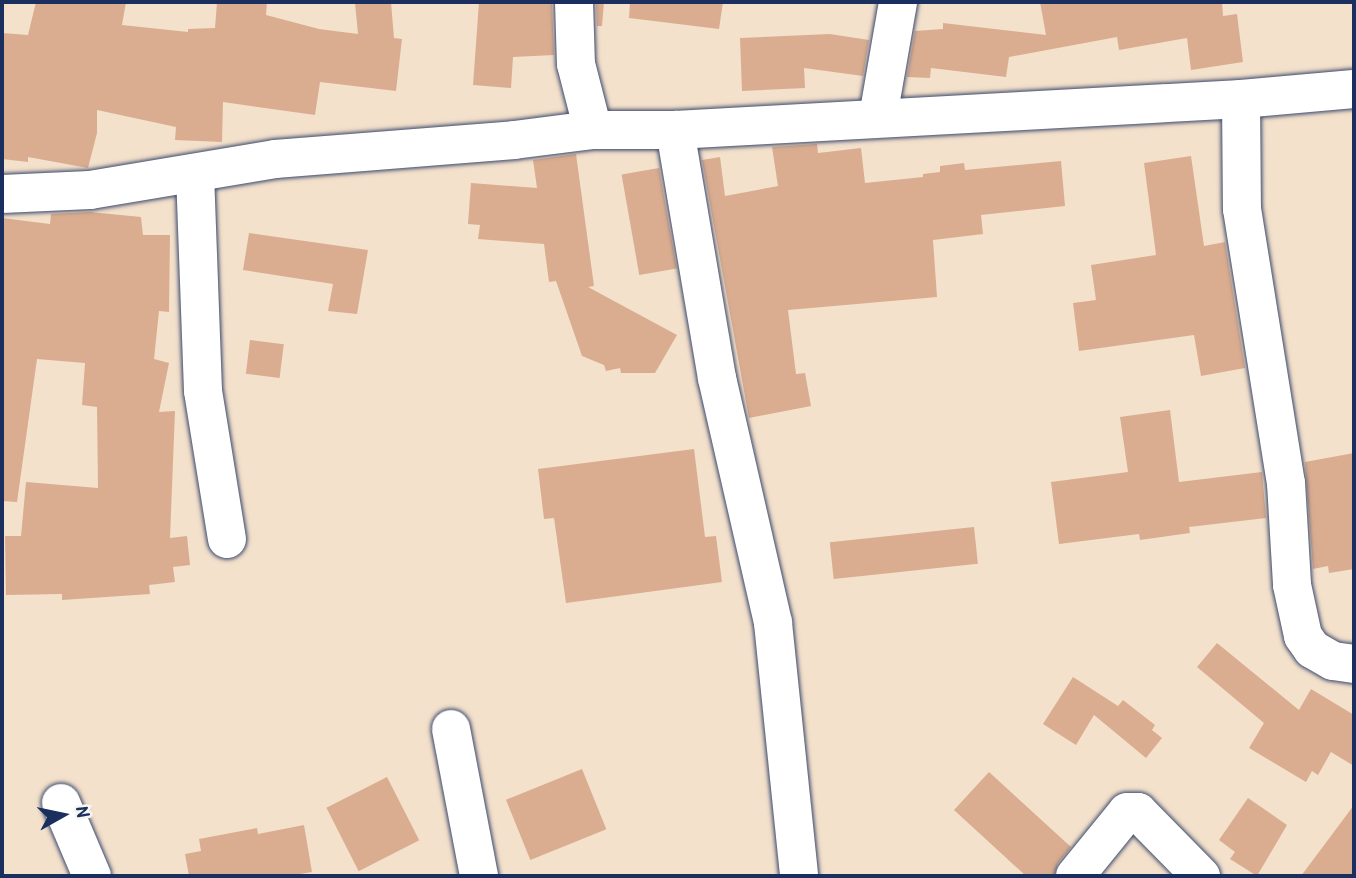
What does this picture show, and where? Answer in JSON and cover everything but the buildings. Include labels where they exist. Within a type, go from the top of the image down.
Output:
[{"type":"street","points":[[574,2],[576,64],[593,130]]},
{"type":"street","points":[[878,117],[898,2]]},
{"type":"street","points":[[2,194],[90,190],[275,159],[514,140],[593,130],[675,130],[1241,99],[1354,89]]},
{"type":"street","points":[[1241,99],[1242,209],[1286,483],[1292,586],[1303,636],[1312,649],[1332,661],[1354,664]]},
{"type":"street","points":[[675,130],[717,378],[773,623],[799,876]]},
{"type":"street","points":[[195,173],[203,391],[227,539]]},
{"type":"street","points":[[451,729],[479,876]]},
{"type":"street","points":[[61,803],[92,876]]},
{"type":"street","points":[[1074,876],[1127,812],[1138,812],[1201,876]]}]
